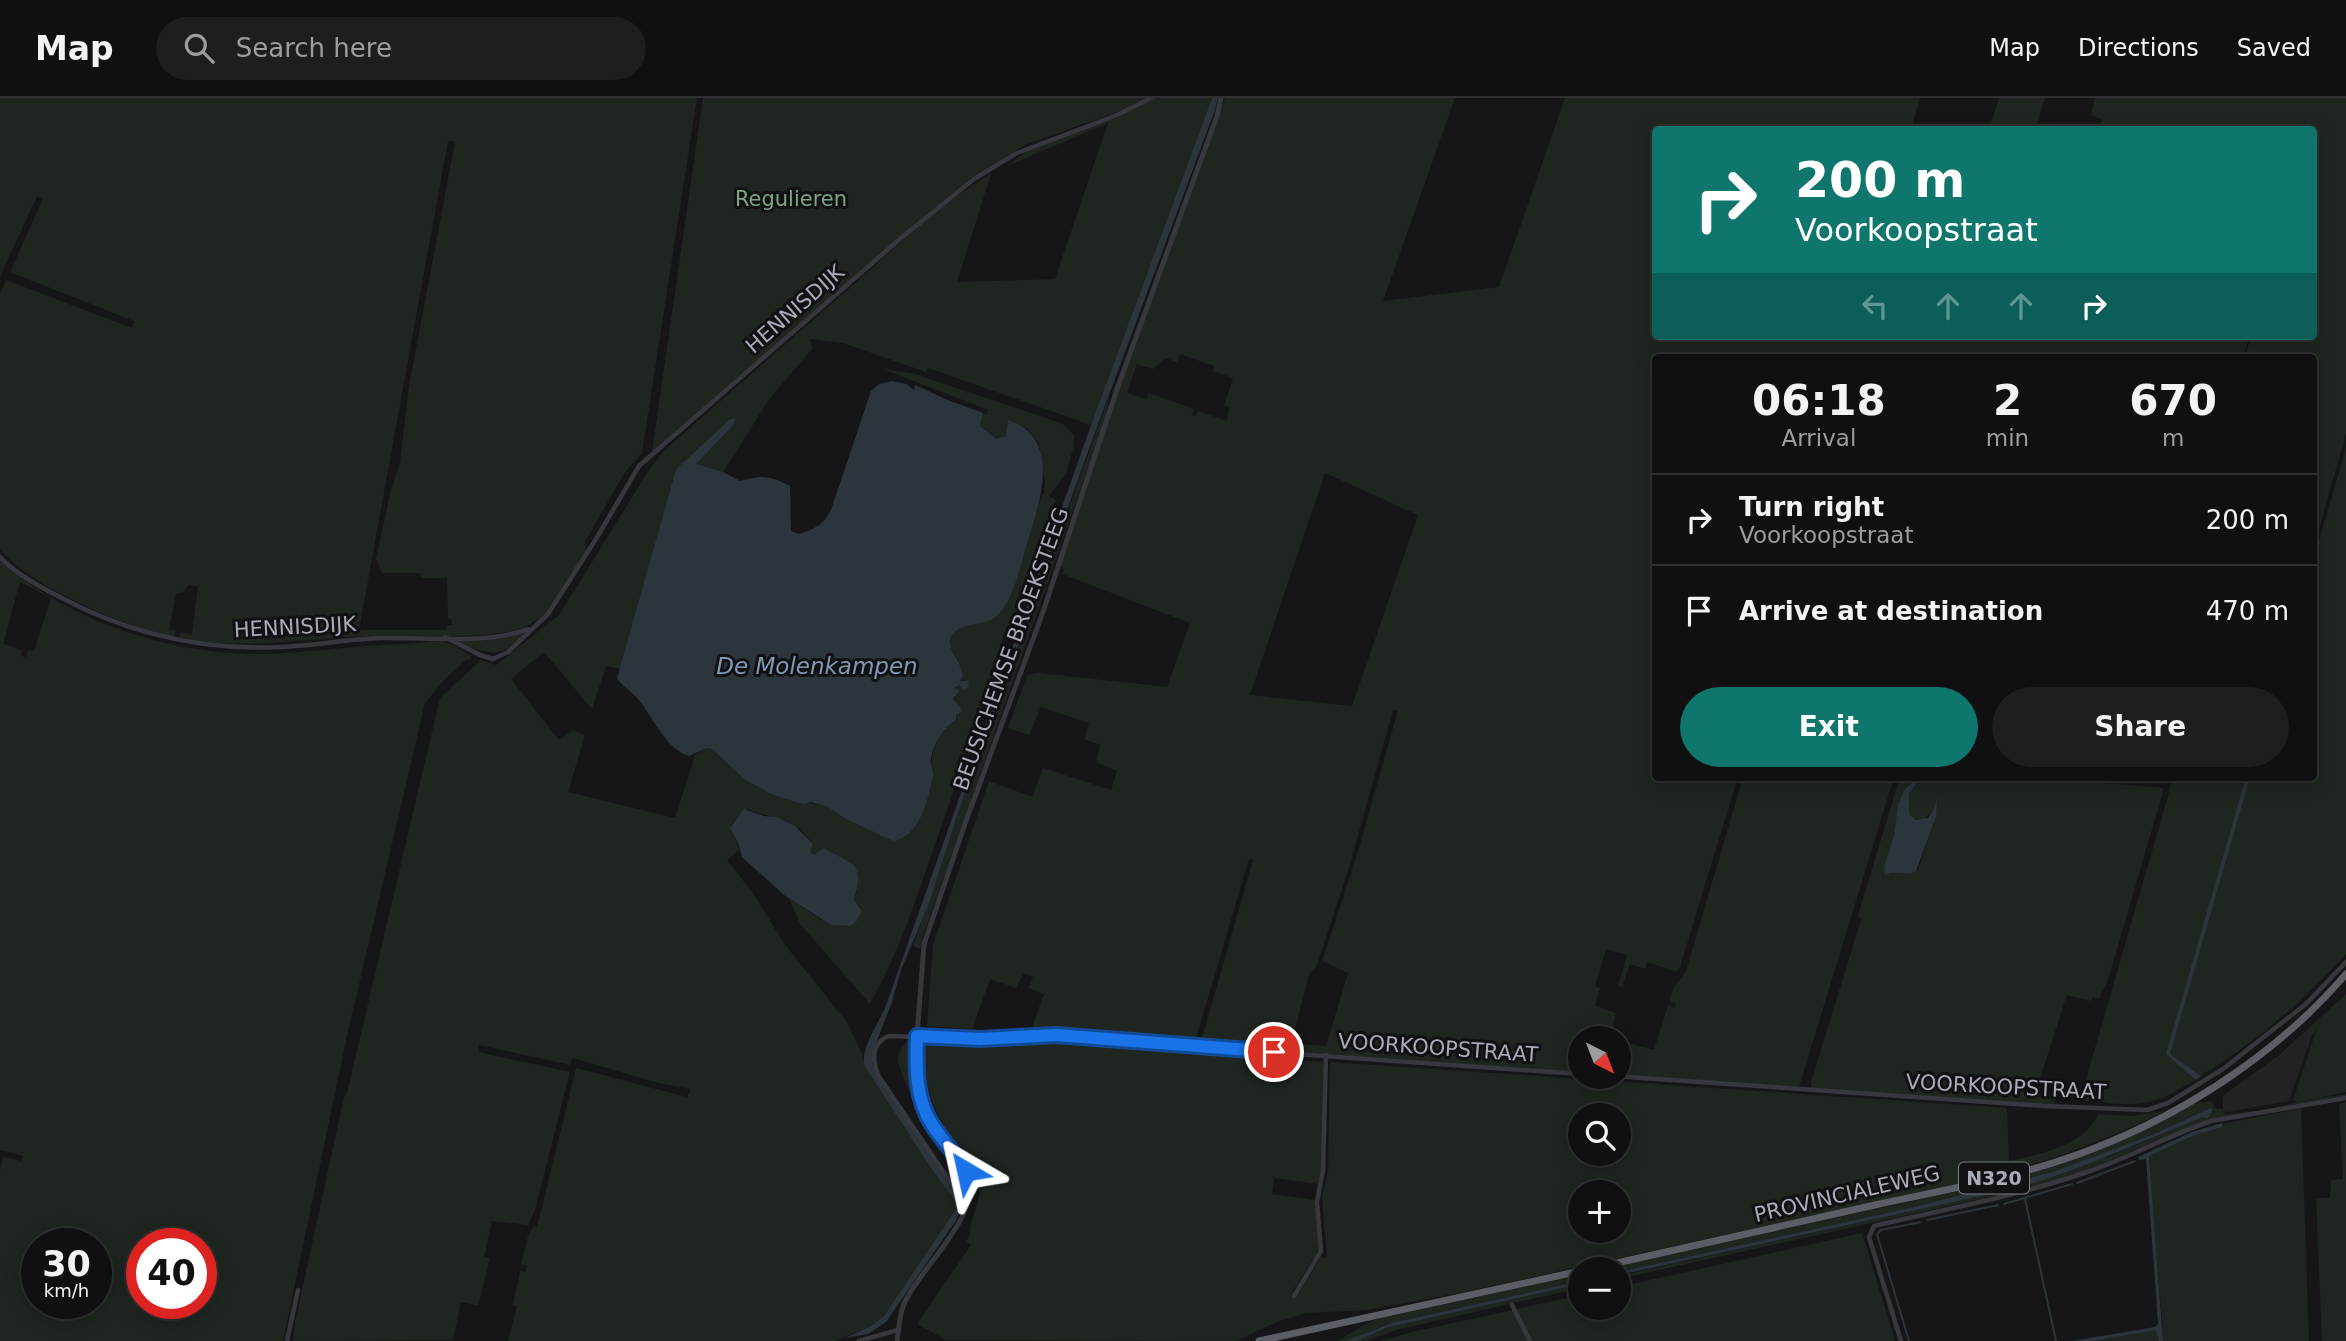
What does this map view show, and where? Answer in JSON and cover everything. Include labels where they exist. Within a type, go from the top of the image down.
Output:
[{"type":"highway","name":"PROVINCIALEWEG","points":[[1631,1260],[1948,1189],[2047,1165],[2095,1148],[2160,1118],[2229,1076],[2270,1047],[2328,996],[2346,974]]},
{"type":"highway","points":[[1259,1341],[1568,1274]]},
{"type":"street","name":"HENNISDIJK","points":[[445,638],[480,655],[496,659],[508,652],[548,614],[563,593],[639,466],[900,239],[974,179],[1017,153],[1117,115],[1151,98]]},
{"type":"street","name":"BEUSICHEMSE BROEKSTEEG","points":[[965,1210],[971,1195],[970,1179],[933,1126],[922,1105],[917,1074],[924,943],[1043,612],[1117,389],[1217,116],[1221,98]]},
{"type":"street","name":"HENNISDIJK","points":[[0,557],[26,579],[115,624],[176,640],[233,648],[271,648],[358,639],[501,636],[533,627]]},
{"type":"street","name":"VOORKOOPSTRAAT","points":[[1631,1077],[2045,1106],[2147,1110],[2168,1103],[2233,1062],[2307,1003],[2346,962]]},
{"type":"street","name":"VOORKOOPSTRAAT","points":[[965,1210],[957,1192],[878,1075],[874,1052],[883,1038],[917,1036],[981,1039],[1056,1035],[1568,1073]]},
{"type":"street","points":[[1294,1296],[1321,1251],[1317,1202],[1323,1170],[1325,1055]]},
{"type":"street","points":[[1901,1341],[1869,1237],[1874,1226],[2031,1190],[2139,1153],[2211,1121],[2346,1098]]},
{"type":"street","points":[[900,1341],[899,1330],[904,1303],[965,1210]]},
{"type":"street","points":[[287,1341],[298,1290]]},
{"type":"street","points":[[1511,1305],[1531,1341]]},
{"type":"street","points":[[859,1341],[899,1330]]},
{"type":"shaded area","points":[[2316,1024],[2289,1101],[2227,1112],[2223,1096],[2281,1054]]},
{"type":"green space","points":[[0,98],[697,98],[642,453],[625,472],[585,542],[586,552],[554,603],[537,620],[513,631],[475,635],[374,636],[239,644],[204,642],[179,637],[180,632],[192,634],[198,586],[189,585],[183,592],[176,594],[169,629],[176,631],[174,637],[106,615],[35,579],[0,550],[0,294],[6,280],[132,328],[134,321],[10,272],[43,199],[37,196],[0,277]],"holes":[[[448,141],[455,142],[409,386],[400,462],[376,559],[382,573],[420,573],[421,578],[447,578],[448,618],[452,620],[452,625],[447,625],[446,630],[359,630]]]},
{"type":"green space","name":"Regulieren","points":[[703,98],[1145,98],[1117,112],[1025,145],[973,177],[652,452]]},
{"type":"green space","points":[[1153,98],[1212,98],[1091,425],[928,368],[926,372],[843,343],[810,339],[812,349],[770,398],[723,472],[695,464],[733,424],[735,418],[730,419],[676,469],[620,669],[606,666],[592,709],[544,652],[511,679],[559,740],[574,730],[585,735],[568,792],[675,818],[695,755],[707,748],[712,749],[744,779],[771,794],[828,807],[844,818],[860,824],[933,770],[932,756],[937,742],[961,712],[953,700],[958,693],[954,688],[959,685],[963,689],[969,683],[960,681],[961,669],[950,639],[959,629],[996,616],[1003,607],[1023,559],[1044,494],[1045,481],[1039,443],[1027,429],[996,440],[980,426],[982,415],[987,414],[988,410],[883,369],[915,374],[1063,424],[1074,435],[1066,474],[1049,496],[1056,500],[1014,626],[1007,625],[912,909],[898,947],[870,1004],[800,924],[789,898],[821,920],[843,926],[861,908],[854,900],[857,891],[853,864],[824,848],[814,855],[810,852],[811,841],[799,828],[747,809],[731,824],[739,850],[727,860],[752,892],[786,946],[847,1022],[863,1056],[865,1067],[955,1201],[956,1209],[953,1215],[884,1316],[871,1326],[835,1341],[508,1341],[517,1306],[513,1305],[520,1271],[525,1272],[527,1266],[521,1264],[528,1236],[534,1226],[537,1227],[576,1068],[687,1097],[691,1089],[658,1083],[573,1058],[570,1065],[479,1045],[478,1052],[570,1072],[535,1210],[528,1225],[492,1221],[484,1257],[490,1258],[478,1306],[461,1302],[453,1340],[293,1341],[344,1097],[440,698],[481,660],[496,665],[559,615],[649,470],[664,451],[920,226],[973,185],[991,174],[957,282],[1055,279],[1108,123],[1007,166],[1030,149]]},
{"type":"green space","points":[[1225,98],[1455,98],[1383,301],[1499,287],[1565,98],[1920,98],[1912,126],[1652,126],[1652,340],[2248,340],[2245,354],[1652,354],[1652,781],[1737,781],[1680,967],[1677,972],[1647,962],[1645,969],[1630,964],[1622,987],[1618,986],[1627,955],[1606,949],[1595,986],[1600,988],[1595,1006],[1616,1013],[1613,1026],[1568,1026],[1568,1071],[1200,1045],[1253,860],[1249,859],[1194,1045],[1030,1033],[1044,994],[1029,988],[1033,977],[1024,973],[1016,988],[990,979],[972,1029],[927,1026],[933,945],[989,781],[1032,797],[1043,768],[1111,790],[1117,771],[1096,762],[1100,745],[1084,739],[1089,723],[1041,707],[1029,735],[1008,728],[1027,675],[1038,673],[1167,687],[1190,623],[1062,574],[1064,570],[1060,565],[1120,386]],"holes":[[[1180,354],[1214,366],[1213,371],[1233,378],[1224,406],[1229,407],[1227,421],[1198,411],[1196,416],[1192,415],[1194,409],[1149,393],[1146,399],[1127,393],[1137,364],[1153,369],[1166,358],[1177,362]],[[1325,473],[1418,515],[1352,706],[1250,695]],[[1393,710],[1398,710],[1357,855],[1322,961],[1348,973],[1326,1046],[1291,1043],[1310,972],[1315,969],[1319,959],[1349,868]]]},
{"type":"green space","points":[[1999,98],[2045,98],[2036,126],[1990,126]]},
{"type":"green space","points":[[2095,98],[2346,98],[2346,434],[2317,536],[2317,354],[2246,354],[2250,340],[2317,340],[2317,126],[2100,126],[2102,119],[2091,115]]},
{"type":"green space","points":[[1109,397],[1106,417],[920,949],[913,946],[956,819]]},
{"type":"green space","points":[[2346,448],[2346,954],[2313,988],[2260,1035],[2177,1091],[2156,1100],[2132,1104],[2080,1100],[2171,781],[2317,781],[2317,547]]},
{"type":"green space","points":[[0,558],[55,600],[121,630],[156,641],[227,653],[261,654],[438,642],[454,645],[471,656],[471,659],[466,660],[445,679],[425,703],[347,1036],[283,1341],[0,1341],[0,1170],[3,1156],[21,1161],[23,1156],[0,1150]],"holes":[[[20,582],[51,598],[34,651],[28,650],[26,657],[21,656],[22,650],[3,644]]]},
{"type":"green space","points":[[525,631],[509,648],[492,652],[474,649],[453,640]]},
{"type":"green space","points":[[1742,781],[1893,781],[1799,1087],[1631,1076],[1631,1044],[1654,1050],[1668,1005],[1675,1007],[1676,1003],[1669,1001],[1674,987],[1686,971]]},
{"type":"green space","points":[[1899,781],[1912,781],[1902,797],[1885,874],[1906,874],[1918,869],[1936,817],[1934,809],[1924,820],[1909,814],[1909,794],[1918,781],[2079,781],[2164,788],[2108,980],[2099,999],[2093,997],[2091,1001],[2067,995],[2034,1097],[2056,1099],[2052,1106],[1811,1088],[1861,920],[1858,915]]},
{"type":"green space","points":[[2346,994],[2346,1092],[2303,1101],[2346,1096],[2274,1108],[2298,1102],[2293,1100],[2318,1025],[2314,1034],[2311,1030],[2224,1099],[2227,1112],[2224,1111],[2225,1114],[2266,1110],[2201,1122],[2083,1172],[2025,1189],[1631,1276],[1631,1273],[2016,1188],[2113,1155],[2203,1117],[2207,1119],[2212,1110],[2209,1108],[2131,1146],[2017,1185],[1631,1269],[1631,1263],[2003,1181],[2066,1163],[2145,1130],[2193,1104],[2211,1101],[2215,1108],[2223,1109],[2223,1096],[2278,1056]]},
{"type":"green space","points":[[911,1037],[916,1041],[915,1064],[919,1097],[930,1129],[910,1093],[898,1063],[900,1051]]},
{"type":"green space","points":[[1030,1041],[1324,1062],[1322,1165],[1318,1184],[1274,1178],[1272,1194],[1315,1200],[1319,1249],[1293,1291],[1298,1294],[1321,1257],[1327,1258],[1322,1196],[1328,1171],[1330,1062],[1568,1078],[1568,1089],[1631,1089],[1631,1082],[2007,1108],[2009,1161],[2072,1141],[2092,1125],[2098,1114],[2132,1116],[2165,1111],[2074,1150],[1979,1179],[1624,1257],[1568,1257],[1568,1269],[1460,1293],[1367,1310],[1306,1313],[1279,1321],[1236,1341],[946,1340],[917,1324],[971,1245],[966,1241],[970,1235],[980,1189],[972,1165],[946,1129],[934,1106],[927,1082],[926,1043],[990,1046]]},
{"type":"green space","points":[[2346,1102],[2346,1341],[2322,1341],[2316,1198],[2330,1198],[2331,1180],[2343,1179],[2339,1105]]},
{"type":"green space","points":[[2301,1108],[2309,1341],[2085,1341],[2163,1328],[2147,1154],[2208,1127]]},
{"type":"green space","points":[[1862,1233],[1895,1341],[1381,1341],[1568,1298],[1568,1320],[1631,1320],[1631,1284]]},
{"type":"green space","points":[[1568,1277],[1568,1284],[1386,1324],[1348,1341],[1337,1341],[1373,1320]]},
{"type":"green space","points":[[1568,1287],[1568,1291],[1357,1341],[1386,1328]]},
{"type":"water","points":[[1212,98],[1218,98],[1215,110],[1090,446],[956,819],[929,903],[901,970],[873,1051],[872,1063],[875,1072],[961,1206],[957,1219],[886,1322],[868,1334],[845,1338],[871,1326],[884,1316],[956,1209],[955,1201],[865,1067],[865,1053],[885,1008],[1091,425]]},
{"type":"water","name":"De Molenkampen","points":[[892,381],[906,384],[914,390],[915,385],[983,413],[980,426],[996,439],[1006,436],[1008,420],[1026,429],[1037,442],[1042,458],[1043,476],[1031,532],[1016,582],[1005,606],[994,618],[966,626],[954,633],[950,639],[962,670],[960,681],[968,681],[969,686],[964,690],[959,685],[954,688],[959,691],[953,699],[961,712],[943,732],[933,749],[933,776],[921,816],[910,832],[893,841],[844,818],[828,807],[811,802],[803,804],[771,794],[744,779],[712,749],[707,748],[689,756],[681,752],[666,739],[637,698],[617,678],[676,469],[730,419],[735,418],[734,424],[696,464],[723,472],[740,481],[766,477],[790,486],[791,531],[799,534],[809,530],[822,523],[831,510],[871,391],[879,384]]},
{"type":"water","points":[[1913,781],[1918,781],[1909,794],[1909,814],[1916,820],[1928,818],[1937,798],[1936,817],[1916,871],[1885,875],[1884,867],[1894,836],[1898,804],[1904,791]]},
{"type":"water","points":[[2245,781],[2249,781],[2170,1054],[2201,1076],[2196,1080],[2166,1054]]},
{"type":"water","points":[[744,809],[776,817],[795,826],[813,844],[810,852],[814,855],[824,848],[853,864],[858,877],[854,900],[862,911],[856,922],[850,926],[831,925],[784,895],[742,857],[730,828]]},
{"type":"water","points":[[2210,1108],[2213,1110],[2207,1119],[2203,1117],[2089,1164],[2018,1188],[1631,1272],[1631,1269],[1914,1207],[2053,1172],[2152,1135]]},
{"type":"water","points":[[2222,1123],[2222,1127],[2192,1136],[2149,1156],[2163,1341],[2159,1341],[2156,1330],[2093,1341],[2072,1341],[2155,1327],[2158,1324],[2146,1159],[2139,1160],[2138,1157],[2192,1132]]},
{"type":"water","points":[[1568,1284],[1568,1287],[1386,1328],[1357,1341],[1346,1341],[1391,1323]]},
{"type":"waterway","points":[[2077,1183],[2135,1161]]},
{"type":"waterway","points":[[2004,1204],[2072,1184]]},
{"type":"waterway","points":[[2025,1199],[2056,1341]]},
{"type":"waterway","points":[[1927,1220],[1998,1205]]},
{"type":"waterway","points":[[1909,1341],[1877,1234],[1881,1230],[1921,1222]]},
{"type":"route","points":[[966,1171],[933,1126],[922,1105],[917,1074],[917,1036],[981,1039],[1056,1035],[1274,1052]]}]
